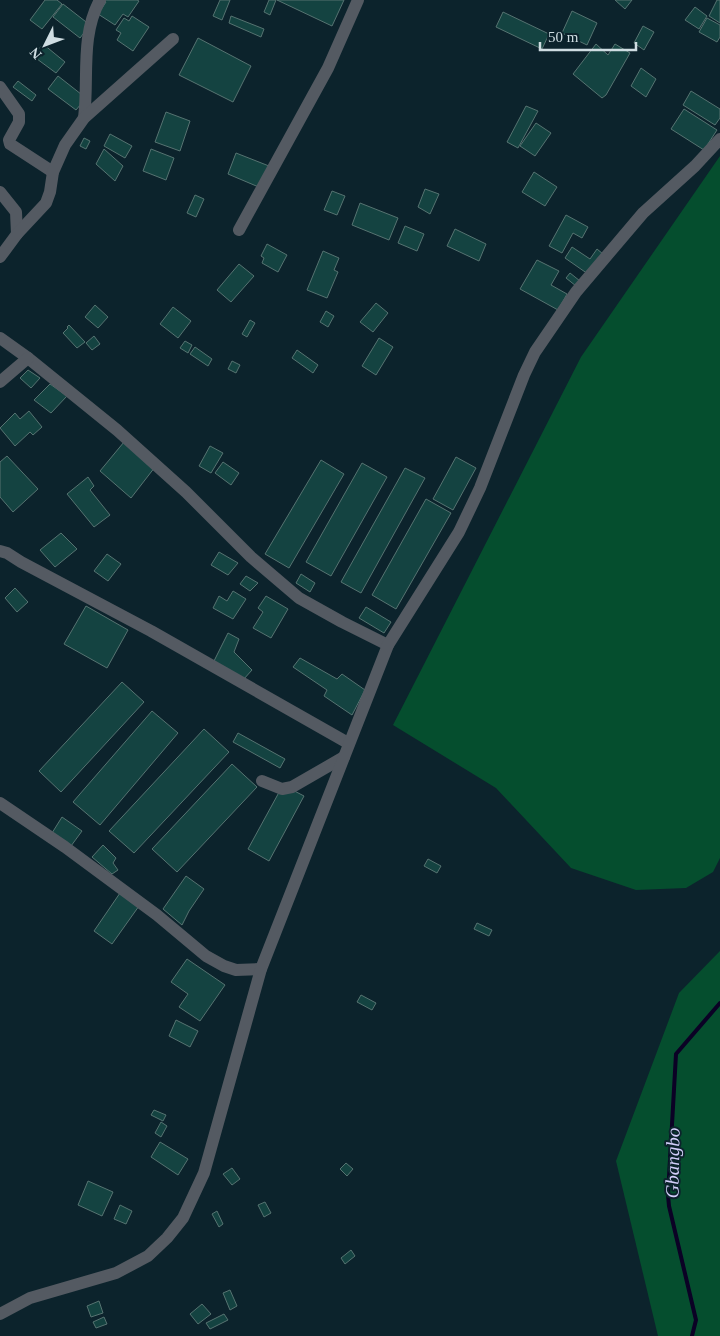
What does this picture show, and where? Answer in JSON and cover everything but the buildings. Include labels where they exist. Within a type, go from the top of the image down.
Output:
[{"type":"street","points":[[84,118],[87,94],[86,68],[89,33],[96,7],[100,0]]},
{"type":"street","points":[[240,230],[328,68],[358,0]]},
{"type":"street","points":[[0,257],[17,234],[46,202],[50,192],[53,172],[65,145],[84,118],[173,39]]},
{"type":"street","points":[[0,87],[19,114],[19,122],[9,140],[10,144],[53,172]]},
{"type":"street","points":[[0,1314],[30,1298],[116,1273],[148,1256],[184,1218],[204,1173],[261,969],[388,645],[459,532],[480,488],[524,375],[535,352],[576,292],[643,213],[695,166],[720,139]]},
{"type":"street","points":[[0,192],[16,212],[17,234]]},
{"type":"street","points":[[0,338],[28,358],[117,430],[186,492],[251,557],[299,598],[388,645]]},
{"type":"street","points":[[0,382],[28,358]]},
{"type":"street","points":[[0,551],[151,630],[348,743]]},
{"type":"street","points":[[262,781],[282,790],[292,787],[344,757]]},
{"type":"street","points":[[0,803],[157,915],[206,956],[236,970],[261,969]]},
{"type":"green space","points":[[720,156],[720,858],[713,872],[686,888],[636,890],[571,868],[496,788],[393,725],[581,357]]},
{"type":"green space","points":[[720,951],[720,1336],[658,1336],[616,1161],[679,993]]},
{"type":"waterway","name":"Gbangbo","points":[[692,1336],[696,1320],[668,1195],[676,1054],[720,1003]]}]
